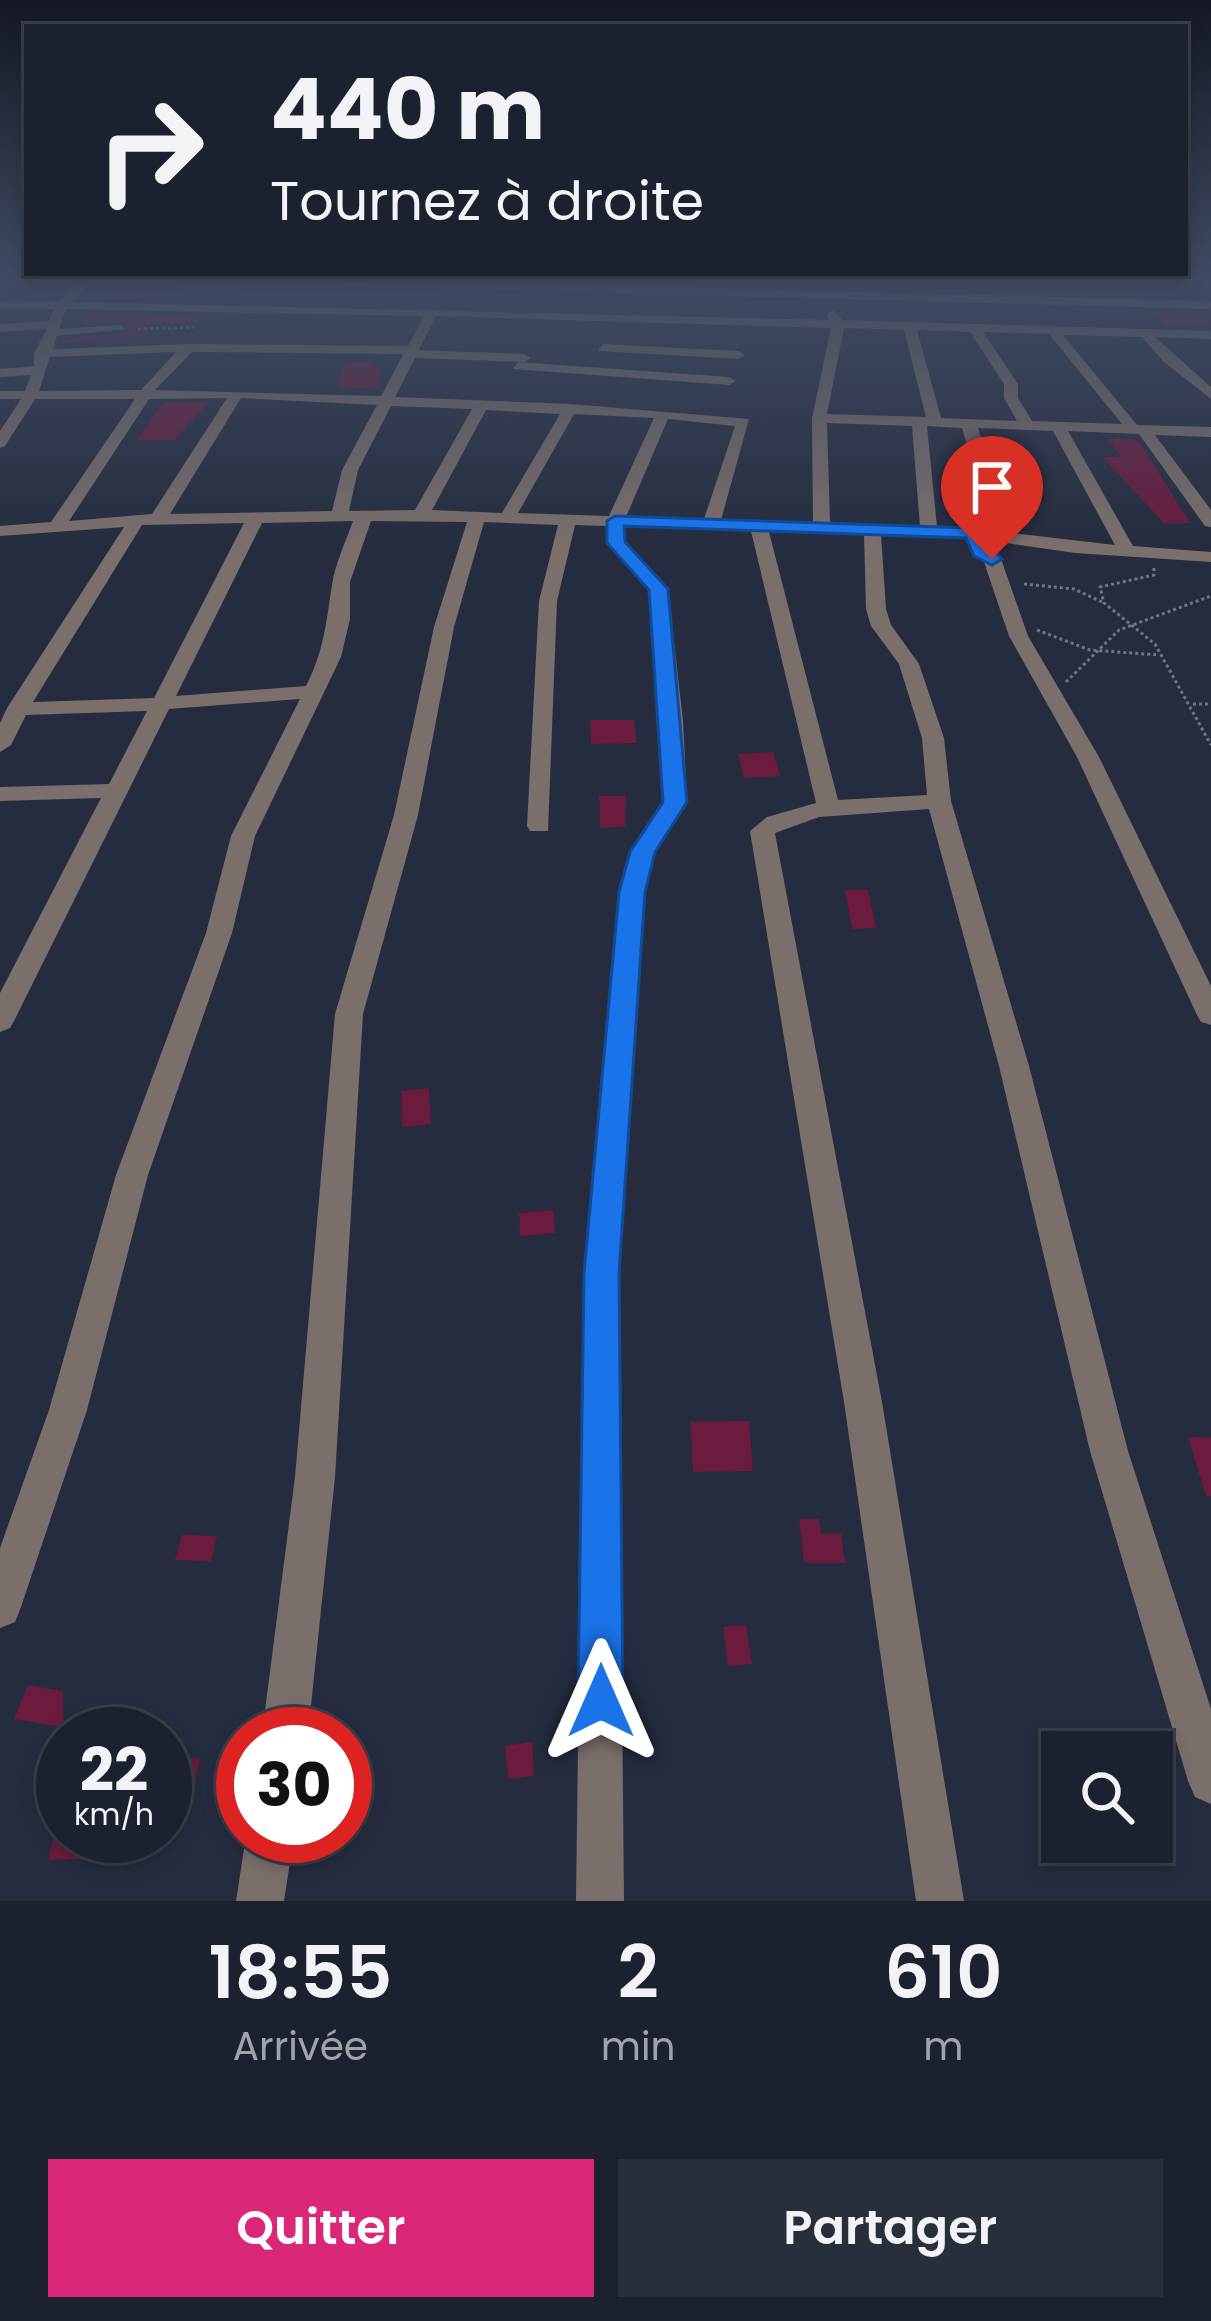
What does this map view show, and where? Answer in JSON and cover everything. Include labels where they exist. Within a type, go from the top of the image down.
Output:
[{"type":"street","points":[[0,443],[32,394],[38,370]]},
{"type":"street","points":[[112,392],[114,370]]},
{"type":"street","points":[[57,526],[147,391],[167,370]]},
{"type":"street","points":[[0,1607],[68,1410],[132,1175],[219,933],[243,836],[331,657],[352,515],[350,470],[401,370]]},
{"type":"street","points":[[502,404],[518,370]]},
{"type":"street","points":[[591,370],[729,381]]},
{"type":"street","points":[[676,376],[678,370]]},
{"type":"street","points":[[711,416],[733,370]]},
{"type":"street","points":[[821,529],[819,418],[829,370]]},
{"type":"street","points":[[918,370],[927,420],[929,531]]},
{"type":"street","points":[[1002,370],[1027,424]]},
{"type":"street","points":[[1088,370],[1211,522]]},
{"type":"street","points":[[1184,370],[1211,394]]},
{"type":"street","points":[[590,408],[603,371]]},
{"type":"street","points":[[277,394],[289,379]]},
{"type":"street","points":[[0,395],[147,391],[388,398],[711,416],[744,422],[710,526]]},
{"type":"street","points":[[0,745],[18,708],[237,394]]},
{"type":"street","points":[[421,515],[483,404]]},
{"type":"street","points":[[289,1707],[316,1477],[349,1014],[406,815],[444,627],[492,518],[570,408]]},
{"type":"street","points":[[600,1901],[602,1273],[632,892],[643,852],[675,802],[659,589],[616,543],[615,521],[663,413]]},
{"type":"street","points":[[819,418],[1211,432]]},
{"type":"street","points":[[968,421],[1003,537]]},
{"type":"street","points":[[1057,425],[1126,550]]},
{"type":"street","points":[[0,548],[8,530],[57,526],[421,515],[972,533],[1210,558]]},
{"type":"street","points":[[0,1021],[256,517]]},
{"type":"street","points":[[539,826],[548,601],[567,520]]},
{"type":"street","points":[[759,527],[830,810]]},
{"type":"street","points":[[872,530],[876,609],[881,626],[909,664],[934,738],[940,801],[1015,1066],[1109,1451],[1211,1781]]},
{"type":"street","points":[[972,533],[980,552],[992,559],[995,582],[1051,700],[1086,752],[1211,1015]]},
{"type":"street","points":[[18,708],[130,708],[167,700],[314,692]]},
{"type":"street","points":[[0,794],[118,791]]},
{"type":"street","points":[[940,801],[830,810],[780,819],[762,831],[863,1402],[940,1901]]},
{"type":"street","points":[[260,1901],[266,1863]]},
{"type":"path","points":[[1104,604],[1100,587],[1154,575],[1156,557],[1150,553]]},
{"type":"path","points":[[995,582],[1074,589],[1132,622],[1162,655],[1211,745]]},
{"type":"path","points":[[1051,700],[1090,650],[1132,622],[1175,613],[1211,596]]},
{"type":"path","points":[[1019,631],[1039,630],[1090,650],[1162,655]]},
{"type":"path","points":[[1192,704],[1211,704]]},
{"type":"building","points":[[343,370],[380,370],[377,389],[337,387]]},
{"type":"building","points":[[163,403],[208,403],[174,440],[137,440]]},
{"type":"building","points":[[1108,439],[1133,439],[1141,444],[1190,523],[1164,523],[1102,457],[1121,457]]},
{"type":"building","points":[[590,720],[634,720],[637,743],[591,744]]},
{"type":"building","points":[[773,752],[780,776],[744,778],[738,754]]},
{"type":"building","points":[[599,796],[626,796],[625,827],[600,828]]},
{"type":"building","points":[[845,890],[868,890],[876,928],[852,929]]},
{"type":"building","points":[[429,1088],[431,1124],[402,1127],[401,1091]]},
{"type":"building","points":[[553,1210],[555,1233],[520,1236],[519,1213]]},
{"type":"building","points":[[749,1421],[753,1471],[693,1472],[690,1422]]},
{"type":"building","points":[[1188,1437],[1211,1438],[1211,1496],[1206,1496]]},
{"type":"building","points":[[799,1519],[819,1519],[821,1534],[841,1534],[845,1563],[804,1563]]},
{"type":"building","points":[[182,1535],[217,1536],[211,1561],[175,1560]]},
{"type":"building","points":[[746,1625],[752,1664],[728,1666],[723,1627]]},
{"type":"building","points":[[28,1685],[63,1691],[63,1707],[36,1707],[36,1723],[14,1719]]},
{"type":"building","points":[[532,1742],[534,1776],[508,1779],[505,1746]]},
{"type":"building","points":[[192,1759],[200,1759],[193,1789]]},
{"type":"route","points":[[601,1701],[602,1273],[632,892],[643,852],[675,802],[659,589],[616,543],[615,521],[972,533],[980,552],[992,559]]}]
